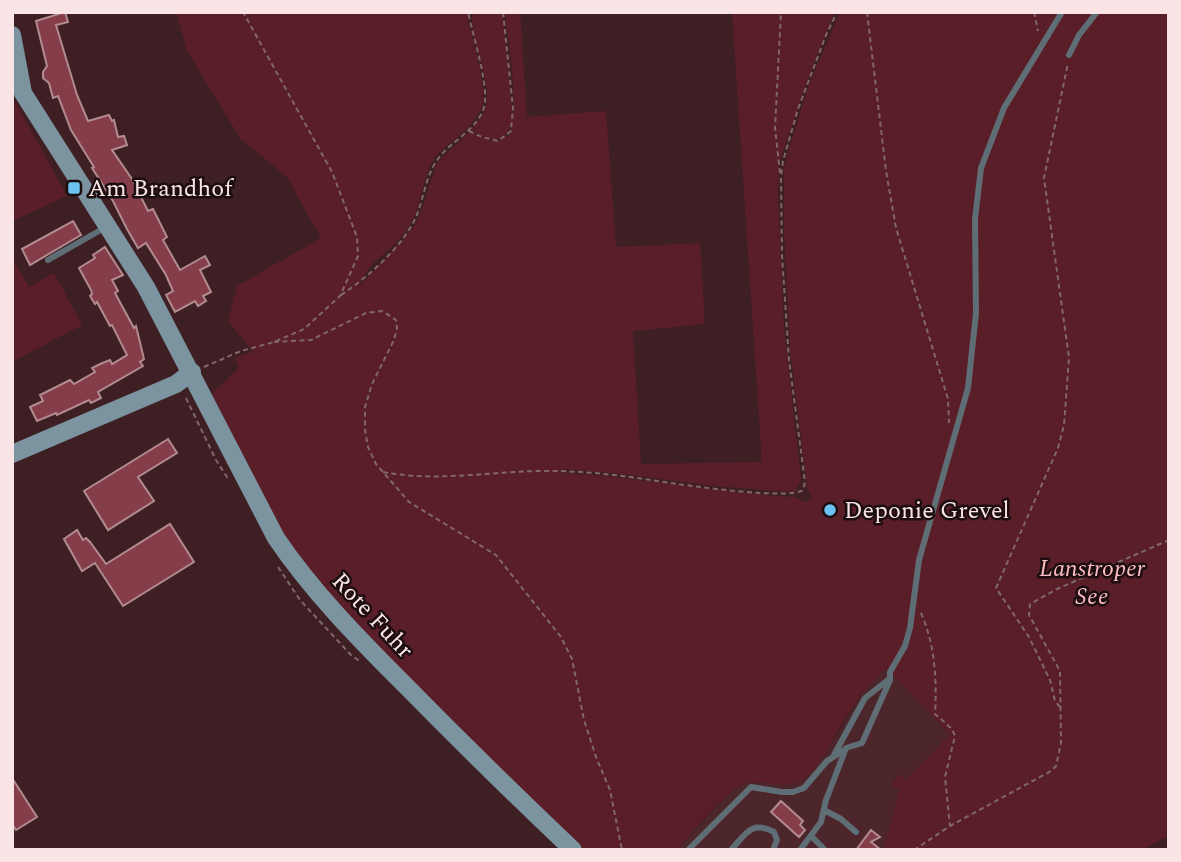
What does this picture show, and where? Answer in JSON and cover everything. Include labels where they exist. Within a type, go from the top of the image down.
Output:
[{"type":"main road","name":"Rote Fuhr","points":[[12,35],[23,93],[146,288],[276,538],[332,609],[432,713],[573,850]]},
{"type":"main road","points":[[12,454],[165,389],[180,382],[191,372]]},
{"type":"lane","points":[[688,850],[751,787],[782,792],[804,788],[834,757],[846,748],[862,743],[890,680],[890,672],[905,646],[919,560],[968,388],[974,345],[977,267],[975,219],[981,168],[1004,108],[1062,12]]},
{"type":"lane","points":[[1069,55],[1079,35],[1097,12]]},
{"type":"lane","points":[[48,260],[107,226]]},
{"type":"lane","points":[[834,757],[864,698],[890,680]]},
{"type":"lane","points":[[800,850],[821,822],[846,748]]},
{"type":"lane","points":[[824,810],[841,819],[856,832]]},
{"type":"lane","points":[[731,850],[751,828],[758,826],[774,832],[778,840],[773,850]]},
{"type":"lane","points":[[812,837],[825,850]]},
{"type":"path","points":[[243,12],[332,172],[357,237],[358,256],[340,296]]},
{"type":"path","points":[[468,130],[498,141],[511,131],[513,108],[503,12]]},
{"type":"path","points":[[383,472],[399,475],[446,475],[575,471],[715,488],[799,494],[803,490],[805,482],[789,360],[782,256],[781,177],[775,128],[781,12]]},
{"type":"path","points":[[781,177],[798,109],[837,12]]},
{"type":"path","points":[[867,12],[886,171],[896,228],[948,399],[949,442],[953,444]]},
{"type":"path","points":[[1034,12],[1042,42]]},
{"type":"path","points":[[191,372],[304,329],[373,270],[409,230],[416,219],[431,170],[438,158],[478,119],[485,102],[470,13]]},
{"type":"path","points":[[1060,707],[1055,701],[1050,680],[1029,637],[996,588],[1058,448],[1065,425],[1069,358],[1044,178],[1069,55]]},
{"type":"path","points":[[274,342],[311,340],[366,313],[382,311],[396,320],[394,340],[372,384],[365,407],[365,430],[369,447],[383,472],[409,502],[496,555],[561,637],[572,659],[584,720],[610,790],[622,850]]},
{"type":"path","points":[[915,850],[950,826],[1041,777],[1056,766],[1061,743],[1060,671],[1029,615],[1030,604],[1056,589],[1169,540]]},
{"type":"path","points":[[920,611],[932,644],[935,714],[952,729],[955,736],[945,777],[950,826]]},
{"type":"shaded area","points":[[884,668],[950,734],[907,779],[897,775],[892,785],[900,790],[883,850],[677,850],[728,794],[743,784],[804,779],[824,756],[862,694]]},
{"type":"green space","name":"Lanstroper See","points":[[176,12],[466,12],[480,71],[482,106],[471,124],[435,158],[412,222],[401,237],[367,270],[359,287],[413,228],[437,163],[469,132],[496,142],[509,135],[514,94],[504,12],[520,12],[527,117],[606,111],[616,247],[700,243],[705,324],[633,331],[641,464],[762,462],[732,12],[835,12],[817,54],[780,160],[778,194],[784,328],[801,479],[796,491],[715,486],[561,469],[564,473],[795,497],[806,502],[812,498],[807,487],[790,349],[784,166],[808,87],[840,12],[1169,12],[1169,836],[1141,850],[883,850],[900,790],[892,785],[898,775],[907,779],[950,734],[885,669],[854,705],[819,763],[798,783],[783,785],[758,782],[734,789],[677,850],[583,850],[413,683],[319,584],[276,523],[212,394],[239,368],[235,358],[253,352],[228,321],[237,286],[321,238],[287,177],[241,139],[188,53]]},
{"type":"green space","points":[[473,12],[502,12],[503,17],[513,119],[506,134],[497,139],[471,130],[484,113],[487,94],[473,35]]},
{"type":"green space","points":[[16,103],[67,196],[12,221],[12,104]]},
{"type":"green space","points":[[12,258],[29,287],[54,273],[82,325],[12,362]]},
{"type":"building","points":[[65,12],[68,22],[56,25],[77,95],[88,121],[109,115],[112,121],[114,120],[118,137],[124,136],[127,145],[112,150],[132,179],[148,211],[153,209],[167,237],[163,240],[180,270],[205,256],[210,265],[200,270],[211,292],[203,296],[206,301],[198,306],[195,301],[175,312],[166,295],[173,291],[166,275],[146,243],[138,248],[71,130],[58,96],[53,98],[49,83],[43,78],[47,66],[36,21]]},
{"type":"building","points":[[73,221],[81,235],[30,265],[22,249]]},
{"type":"building","points":[[105,247],[123,275],[112,280],[118,291],[115,293],[134,328],[136,326],[144,359],[140,362],[143,366],[98,392],[101,398],[91,403],[89,400],[37,421],[30,407],[43,401],[40,395],[70,380],[74,384],[95,372],[92,368],[110,360],[112,364],[127,355],[112,325],[110,326],[97,302],[95,304],[90,296],[91,290],[79,268],[95,258],[93,255]]},
{"type":"building","points":[[168,439],[177,453],[138,477],[154,501],[108,530],[84,491]]},
{"type":"building","points":[[170,524],[194,562],[123,606],[95,563],[82,571],[64,539],[77,530],[83,540],[86,538],[90,542],[106,564]]},
{"type":"building","points":[[12,778],[37,817],[16,830],[12,824]]},
{"type":"building","points":[[781,801],[803,821],[800,825],[805,830],[799,837],[771,812]]},
{"type":"building","points":[[871,830],[880,837],[871,842],[881,850],[856,850]]},
{"type":"place","name":"Am Brandhof","points":[[74,188]]},
{"type":"place","name":"Deponie Grevel","points":[[830,510]]}]
